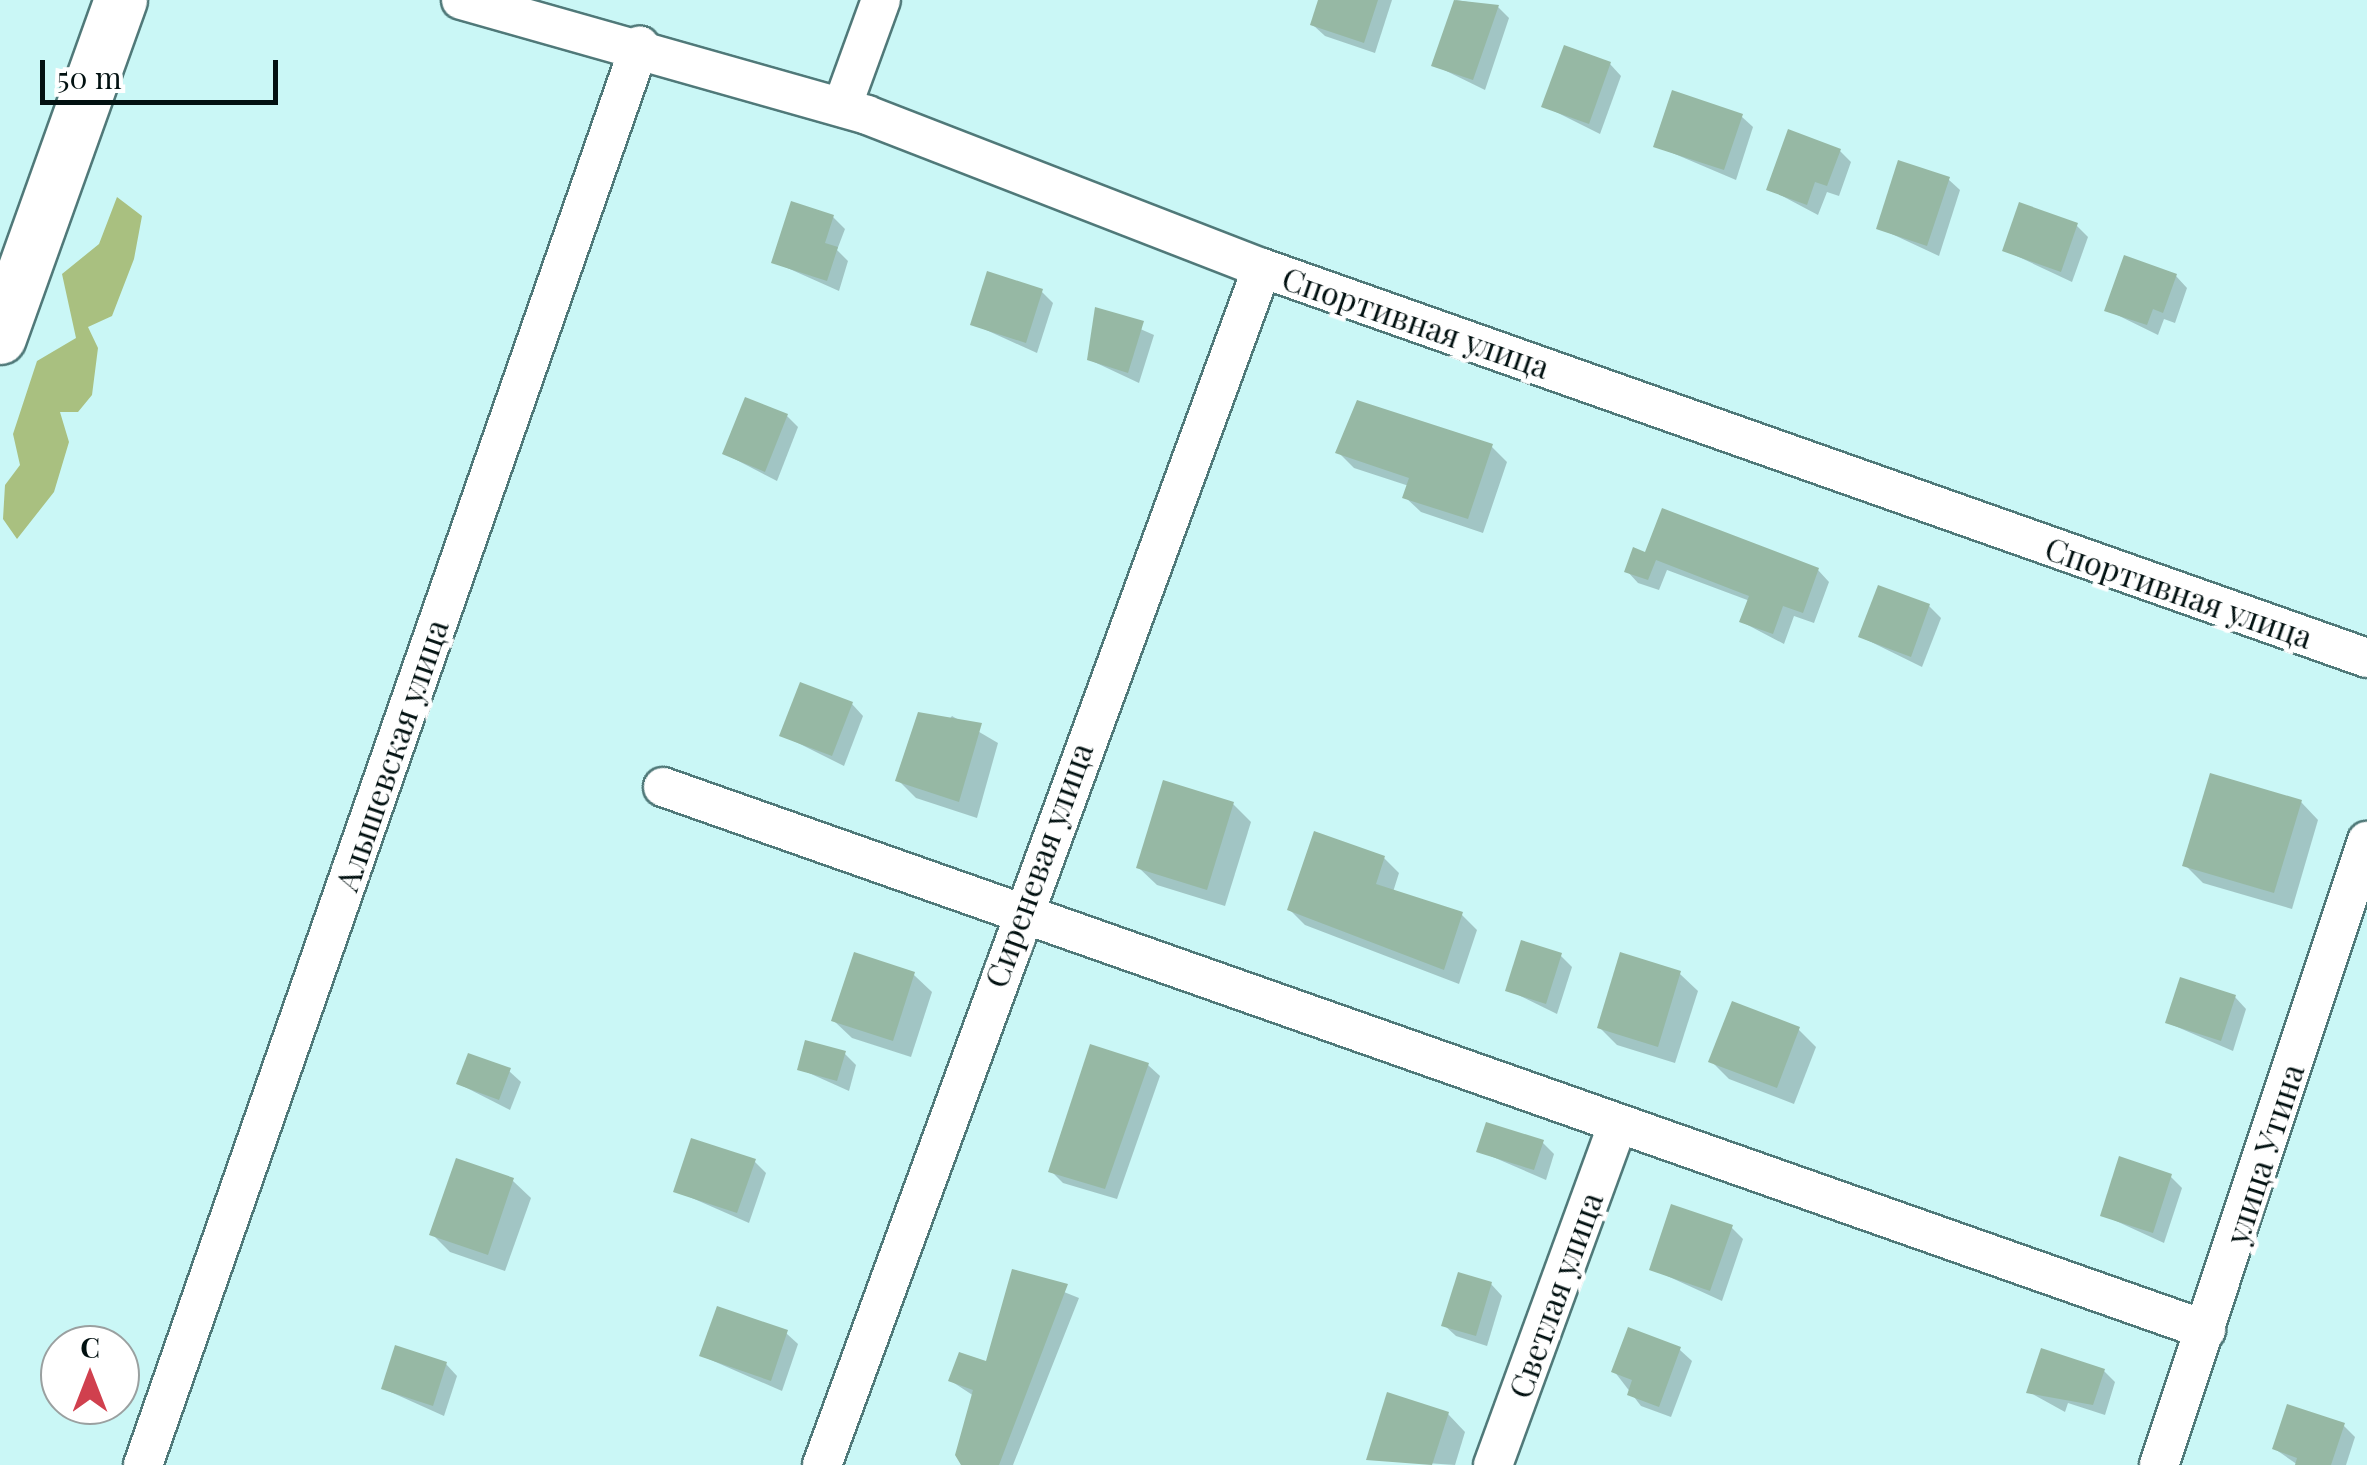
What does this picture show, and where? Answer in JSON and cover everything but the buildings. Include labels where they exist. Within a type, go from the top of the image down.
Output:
[{"type":"main road","points":[[0,338],[121,0]]},
{"type":"street","name":"Спортивная улица","points":[[460,0],[640,45],[842,107],[1262,268],[2367,658]]},
{"type":"street","points":[[842,107],[880,0]]},
{"type":"street","name":"Алышевская улица","points":[[143,1465],[640,45]]},
{"type":"street","name":"Сиреневая улица","points":[[822,1465],[1020,908],[1262,268]]},
{"type":"street","points":[[663,787],[1020,908],[1618,1124],[2206,1330]]},
{"type":"street","name":"улица Утина","points":[[2159,1465],[2367,842]]},
{"type":"street","name":"Светлая улица","points":[[1493,1465],[1618,1124]]},
{"type":"green space","points":[[117,197],[142,216],[134,259],[112,316],[88,327],[98,348],[92,395],[78,412],[60,412],[69,442],[54,492],[17,539],[3,519],[5,485],[20,465],[13,434],[37,361],[76,338],[62,274],[99,244]]}]
